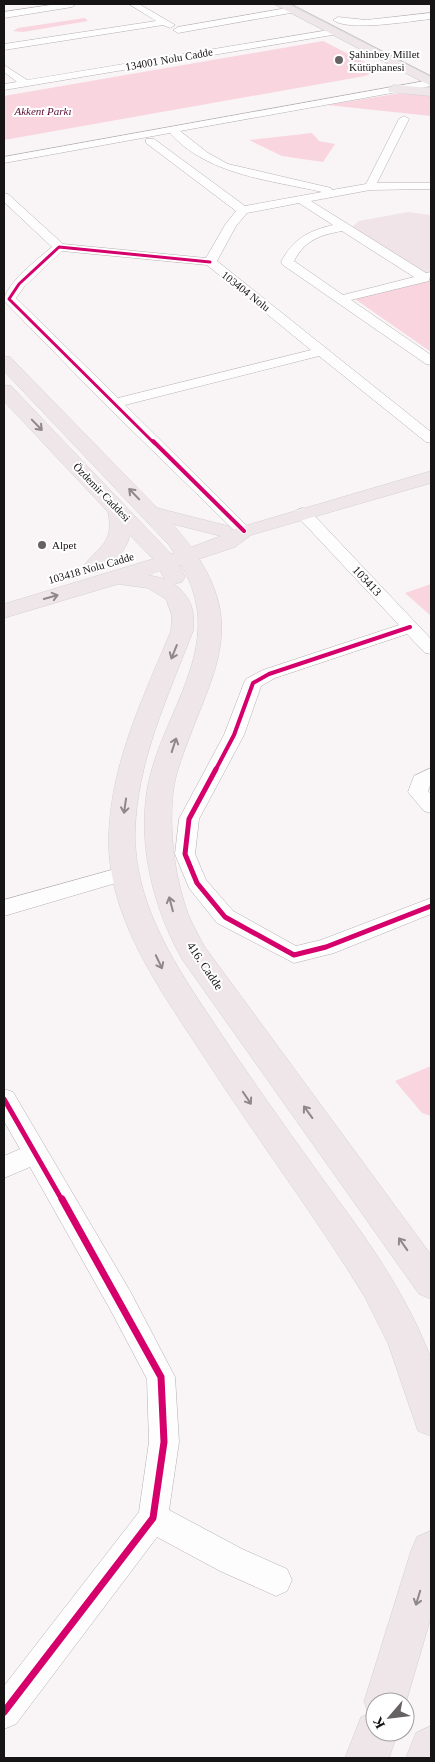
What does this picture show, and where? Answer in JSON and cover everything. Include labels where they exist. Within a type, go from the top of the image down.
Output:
[{"type":"main road","points":[[280,4],[336,26],[372,33]]},
{"type":"main road","points":[[306,4],[336,26],[404,68],[429,80]]},
{"type":"main road","points":[[389,86],[400,78],[404,68]]},
{"type":"main road","points":[[389,86],[431,92]]},
{"type":"main road","name":"Özdemir Caddesi","points":[[4,361],[152,513],[177,557],[178,587],[185,618],[182,632],[135,750],[122,834],[126,873],[132,899],[162,968],[252,1105],[363,1263],[385,1299],[411,1351],[431,1418]]},
{"type":"main road","name":"Özdemir Caddesi","points":[[4,390],[112,501],[177,557]]},
{"type":"main road","points":[[152,513],[227,542],[244,531],[431,477]]},
{"type":"main road","points":[[94,568],[109,555],[121,532],[120,516],[112,501]]},
{"type":"main road","points":[[4,611],[117,578],[177,557],[219,538]]},
{"type":"main road","name":"103418 Nolu Cadde","points":[[4,594],[94,568],[177,557]]},
{"type":"main road","name":"416. Cadde","points":[[177,557],[208,599],[211,633],[207,658],[180,726],[160,791],[159,845],[172,909],[192,950],[431,1284]]},
{"type":"main road","points":[[117,578],[141,580],[161,586],[174,595],[183,605]]},
{"type":"main road","points":[[388,1692],[431,1551]]},
{"type":"main road","points":[[367,1758],[373,1742]]},
{"type":"main road","points":[[428,1758],[431,1748]]},
{"type":"street","points":[[12,4],[24,12]]},
{"type":"street","points":[[4,15],[72,4]]},
{"type":"street","points":[[133,4],[215,52]]},
{"type":"street","points":[[178,30],[293,10]]},
{"type":"street","name":"134001 Nolu Cadde","points":[[4,87],[215,52],[336,26],[431,16]]},
{"type":"street","name":"134001 Nolu Cadde","points":[[372,33],[395,21]]},
{"type":"street","points":[[4,47],[165,22]]},
{"type":"street","points":[[4,68],[26,84]]},
{"type":"street","points":[[4,152],[429,80]]},
{"type":"street","points":[[4,160],[178,131],[389,86]]},
{"type":"street","points":[[370,187],[404,119]]},
{"type":"street","points":[[154,145],[178,131]]},
{"type":"street","points":[[178,131],[204,155],[224,166],[335,192]]},
{"type":"street","points":[[106,142],[154,145],[243,210],[370,187],[431,186]]},
{"type":"street","points":[[4,196],[59,247],[210,262]]},
{"type":"street","points":[[300,199],[342,227],[428,277]]},
{"type":"street","name":"103404 Nolu","points":[[243,210],[231,225],[210,262],[431,439]]},
{"type":"street","points":[[342,227],[304,236],[291,252],[287,262],[431,361]]},
{"type":"street","points":[[59,247],[19,284],[9,299],[113,404],[244,531]]},
{"type":"street","points":[[341,299],[428,277]]},
{"type":"street","points":[[113,404],[323,351]]},
{"type":"street","name":"103413","points":[[303,513],[431,649]]},
{"type":"street","points":[[410,627],[268,674],[253,683],[234,735],[189,819],[185,854],[197,883],[225,917],[294,955],[326,947],[431,906]]},
{"type":"street","points":[[431,774],[421,780],[418,792],[431,806]]},
{"type":"street","points":[[4,908],[126,873]]},
{"type":"street","points":[[4,1099],[161,1377],[164,1442],[153,1518],[6,1701]]},
{"type":"street","points":[[4,1167],[35,1154]]},
{"type":"street","points":[[153,1518],[231,1560],[276,1580]]},
{"type":"shaded area","points":[[408,212],[431,215],[431,272],[422,275],[349,230],[359,221]]},
{"type":"green space","points":[[85,18],[88,21],[23,32],[13,31],[18,28]]},
{"type":"green space","name":"Akkent Parkı","points":[[323,41],[364,62],[372,73],[365,76],[4,140],[4,96]]},
{"type":"green space","points":[[417,93],[431,95],[431,116],[327,105],[395,94]]},
{"type":"green space","points":[[312,133],[319,141],[335,144],[323,162],[282,156],[249,140]]},
{"type":"green space","points":[[431,280],[431,352],[355,299]]},
{"type":"green space","points":[[431,584],[431,616],[405,593]]},
{"type":"green space","points":[[431,1066],[431,1116],[422,1113],[395,1081]]},
{"type":"tram line","points":[[291,4],[431,76]]},
{"type":"cycle path","points":[[210,262],[59,247],[19,284],[9,299],[244,531]]},
{"type":"cycle path","points":[[410,627],[269,674],[253,683],[234,735],[189,819],[185,854],[197,883],[225,917],[294,955],[326,947],[431,906]]},
{"type":"cycle path","points":[[4,1099],[120,1300],[161,1377],[164,1442],[153,1518],[4,1712]]},
{"type":"place","name":"Şahinbey Millet Kütüphanesi","points":[[339,60]]},
{"type":"place","name":"Alpet","points":[[42,545]]}]
